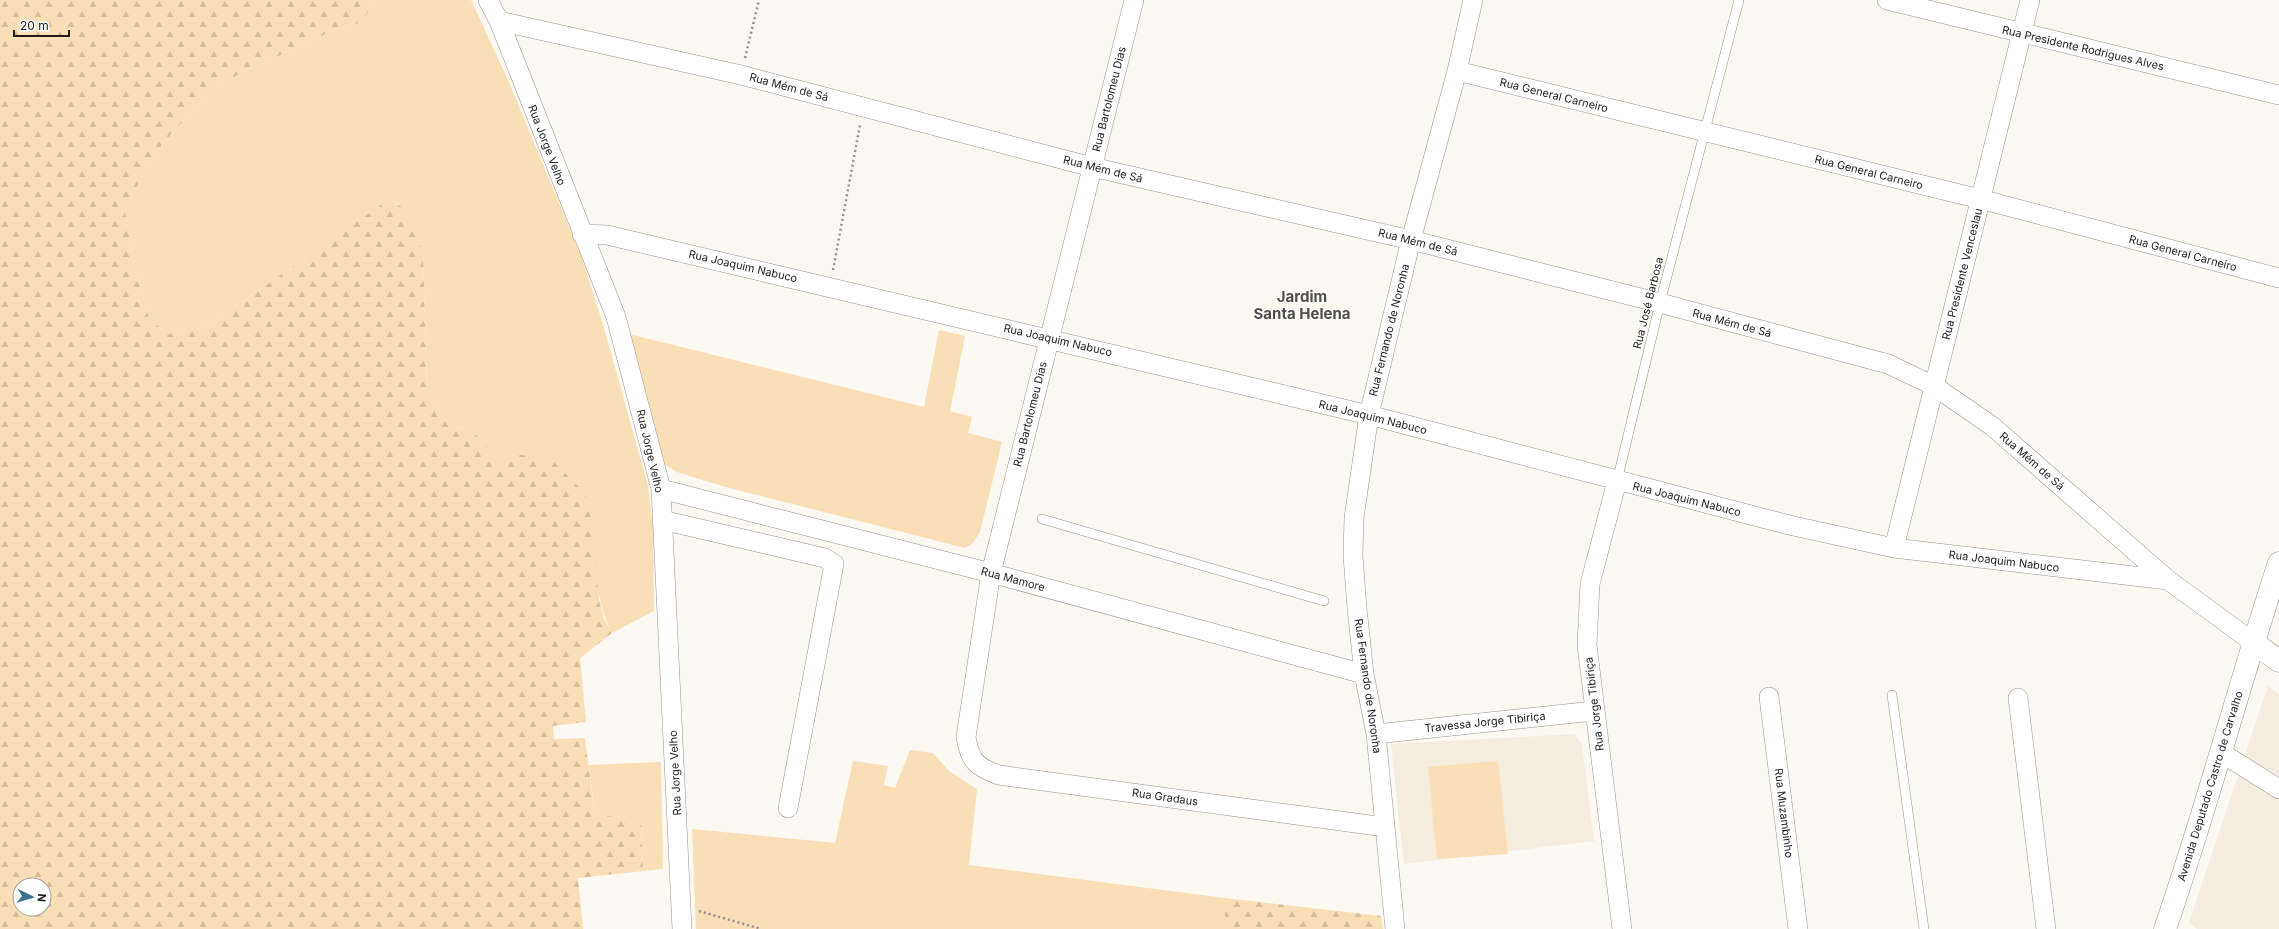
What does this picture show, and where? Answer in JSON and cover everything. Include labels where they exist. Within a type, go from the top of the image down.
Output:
[{"type":"main road","name":"Avenida Deputado Castro de Carvalho","points":[[2165,929],[2183,877],[2253,642],[2279,563]]},
{"type":"main road","points":[[2253,642],[2279,661]]},
{"type":"street","name":"Rua Jorge Velho","points":[[488,0],[499,20],[582,234],[616,317],[661,489],[682,929]]},
{"type":"street","name":"Rua Bartolomeu Dias","points":[[966,737],[991,573],[1134,0]]},
{"type":"street","name":"Rua Fernando de Noronha","points":[[1396,929],[1376,734],[1364,674],[1353,548],[1355,511],[1369,415],[1411,240],[1457,71],[1473,0]]},
{"type":"street","name":"Rua Presidente Rodrigues Alves","points":[[1887,0],[2279,95]]},
{"type":"street","name":"Rua Presidente Venceslau","points":[[1894,548],[1980,199],[2023,34],[2030,0]]},
{"type":"street","name":"Rua Mém de Sá","points":[[499,20],[741,75],[1092,167],[1411,240],[1660,303],[1888,364],[1934,386],[1992,426],[2168,580],[2253,642]]},
{"type":"street","name":"Rua General Carneiro","points":[[1457,71],[1980,199],[2279,278]]},
{"type":"street","name":"Rua Joaquim Nabuco","points":[[582,234],[607,235],[1049,338],[1369,415],[1789,525],[1894,548],[2168,580]]},
{"type":"street","name":"Rua Jorge Tibiriça","points":[[1617,481],[1590,584],[1587,612],[1587,645],[1622,929]]},
{"type":"street","name":"Rua Mamore","points":[[661,489],[991,573],[1364,674]]},
{"type":"street","points":[[662,520],[825,558],[834,564],[788,808]]},
{"type":"street","name":"Rua Muzambinho","points":[[1769,697],[1798,929]]},
{"type":"street","points":[[2018,698],[2046,929]]},
{"type":"street","name":"Travessa Jorge Tibiriça","points":[[1376,734],[1594,711]]},
{"type":"street","name":"Rua Gradaus","points":[[966,737],[968,752],[974,762],[985,770],[1000,775],[1385,827]]},
{"type":"street","points":[[2220,752],[2279,789]]},
{"type":"lane","name":"Rua José Barbosa","points":[[1617,481],[1660,303],[1739,0]]},
{"type":"lane","points":[[1042,519],[1324,601]]},
{"type":"lane","points":[[1892,695],[1924,929]]},
{"type":"path","points":[[741,75],[758,0]]},
{"type":"path","points":[[830,287],[864,107]]},
{"type":"path","points":[[681,906],[761,929]]},
{"type":"shaded area","points":[[2268,686],[2279,694],[2279,929],[2197,929],[2189,923]]},
{"type":"shaded area","points":[[1575,734],[1582,744],[1594,841],[1404,864],[1391,744]]},
{"type":"green space","points":[[0,0],[376,0],[362,22],[328,33],[214,86],[153,155],[125,211],[135,271],[149,318],[167,334],[206,327],[388,200],[401,206],[413,227],[423,251],[427,389],[449,427],[467,428],[480,439],[503,464],[516,454],[551,459],[585,493],[594,534],[599,600],[604,619],[612,633],[580,658],[586,722],[553,726],[554,739],[585,738],[595,816],[641,817],[643,871],[578,878],[583,929],[0,929]]},
{"type":"green space","points":[[376,0],[471,0],[508,80],[582,258],[604,328],[648,486],[653,528],[654,611],[612,633],[603,609],[597,585],[594,534],[503,464],[467,428],[449,427],[427,389],[423,251],[401,206],[395,202],[387,201],[206,327],[167,334],[149,318],[135,271],[125,211],[153,155],[214,86],[328,33],[362,22]]},
{"type":"green space","points":[[939,330],[965,336],[950,411],[972,417],[968,433],[1002,442],[980,532],[973,543],[965,548],[722,486],[677,472],[664,464],[658,456],[629,334],[924,407]]},
{"type":"green space","points":[[910,750],[933,753],[949,771],[977,789],[969,865],[1225,898],[1225,929],[696,929],[692,829],[835,843],[853,761],[888,766],[884,785],[895,788]]},
{"type":"green space","points":[[1498,761],[1508,854],[1437,859],[1428,767]]},
{"type":"green space","points":[[661,762],[663,869],[643,871],[641,817],[595,816],[589,765]]},
{"type":"green space","points":[[1225,898],[1381,916],[1383,929],[1225,929]]},
{"type":"district","name":"Jardim Santa Helena","points":[[1302,304]]}]
